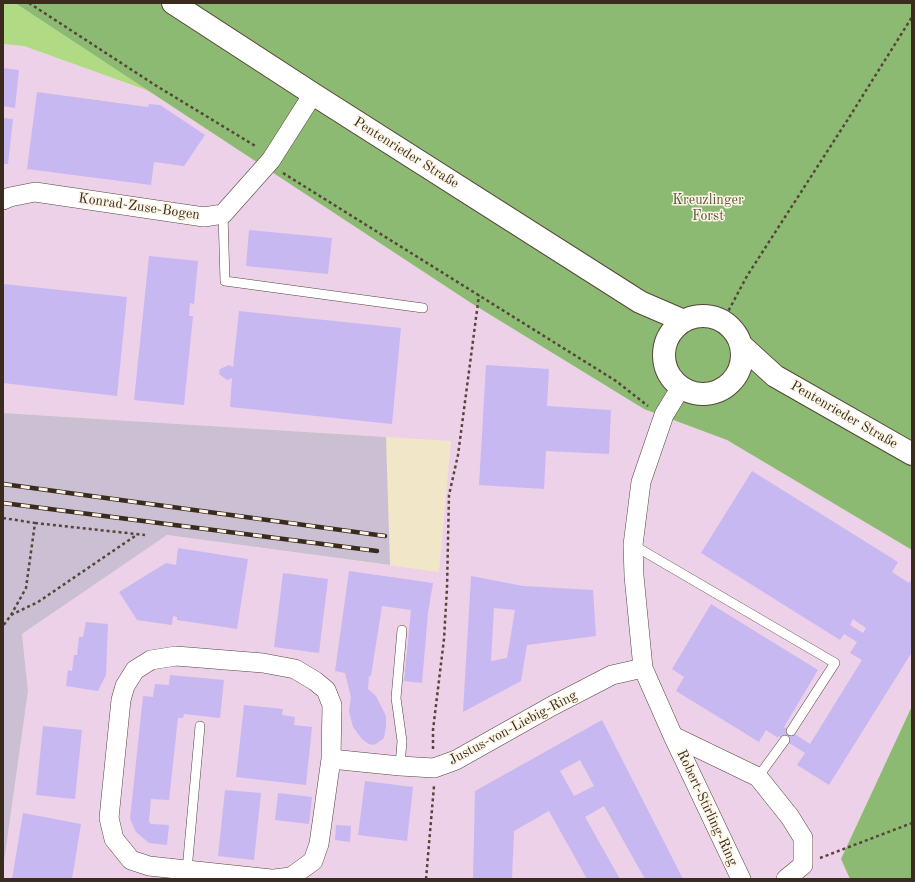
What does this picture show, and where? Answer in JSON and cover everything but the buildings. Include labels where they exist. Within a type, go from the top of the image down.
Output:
[{"type":"street","name":"Pentenrieder Straße","points":[[173,3],[640,302],[684,321]]},
{"type":"street","points":[[223,214],[271,160],[313,94]]},
{"type":"street","name":"Konrad-Zuse-Bogen","points":[[3,200],[10,196],[35,192],[204,217],[223,214]]},
{"type":"street","name":"Pentenrieder Straße","points":[[640,302],[666,342]]},
{"type":"street","points":[[723,321],[711,316],[697,316],[684,321],[674,330],[666,342],[664,354],[666,367],[672,378],[681,387],[692,392],[703,394],[714,392],[725,387],[734,379],[740,369],[742,357],[741,345]]},
{"type":"street","name":"Pentenrieder Straße","points":[[723,321],[734,332],[741,345],[775,376],[912,454]]},
{"type":"street","name":"Pentenrieder Straße","points":[[734,379],[775,376]]},
{"type":"street","name":"Robert-Stirling-Ring","points":[[681,387],[664,415],[640,482],[633,545],[634,576],[643,668],[673,736],[741,879]]},
{"type":"street","points":[[176,656],[263,663],[296,669],[326,690],[332,705],[331,759],[319,844],[313,861],[290,877],[273,879],[149,866],[131,860],[114,839],[109,818],[121,700],[125,686],[135,670],[151,660],[176,656]]},
{"type":"street","name":"Justus-von-Liebig-Ring","points":[[331,759],[434,768],[462,757],[552,706],[612,675],[643,668]]},
{"type":"street","name":"Robert-Stirling-Ring","points":[[673,736],[758,777],[790,817],[803,838],[803,865]]},
{"type":"street","points":[[786,879],[803,865]]},
{"type":"lane","points":[[223,214],[225,281],[423,308]]},
{"type":"lane","points":[[633,545],[835,662],[791,732]]},
{"type":"lane","points":[[400,766],[402,741],[396,698],[402,630]]},
{"type":"lane","points":[[187,870],[200,726]]},
{"type":"lane","points":[[758,777],[785,740]]},
{"type":"path","points":[[29,3],[155,85],[265,152],[284,174],[616,381],[646,405],[664,415]]},
{"type":"path","points":[[723,321],[747,276],[912,18]]},
{"type":"path","points":[[426,879],[434,788],[433,730],[444,639],[449,494],[458,455],[479,295]]},
{"type":"path","points":[[3,518],[145,535]]},
{"type":"path","points":[[3,626],[12,614],[26,588],[35,523]]},
{"type":"path","points":[[12,614],[38,602],[138,534]]},
{"type":"path","points":[[803,865],[912,823]]},
{"type":"shaded area","points":[[3,44],[24,46],[149,91],[471,303],[644,409],[727,440],[912,550],[912,706],[841,859],[850,879],[3,879],[3,869],[28,691],[22,634],[167,535],[439,572],[451,441],[3,413]]},
{"type":"shaded area","points":[[3,413],[386,437],[390,565],[167,535],[22,634],[28,691],[3,869]]},
{"type":"green space","points":[[3,3],[15,3],[149,91],[24,46],[3,44]]},
{"type":"green space","name":"Kreuzlinger Forst","points":[[15,3],[912,3],[912,550],[727,440],[644,409],[471,303]]},
{"type":"green space","points":[[912,706],[912,879],[850,879],[841,859]]},
{"type":"railway","points":[[3,484],[385,536]]},
{"type":"railway","points":[[3,503],[377,551]]}]
